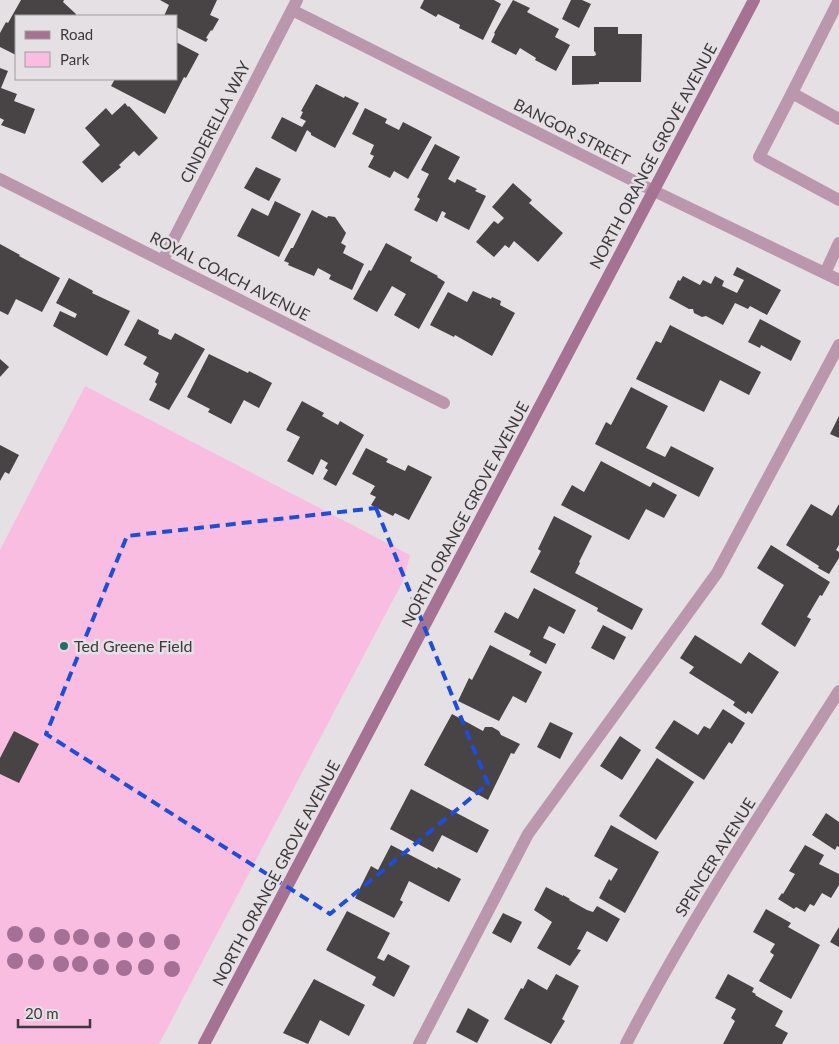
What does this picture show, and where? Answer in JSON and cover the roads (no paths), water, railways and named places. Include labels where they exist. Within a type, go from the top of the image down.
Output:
[{"type":"main road","name":"NORTH ORANGE GROVE AVENUE","points":[[204,1044],[652,190],[754,0]]},
{"type":"street","points":[[839,0],[759,157],[839,200]]},
{"type":"street","name":"BANGOR STREET","points":[[294,5],[652,190],[839,280]]},
{"type":"street","name":"CINDERELLA WAY","points":[[163,260],[294,5]]},
{"type":"street","points":[[792,93],[839,119]]},
{"type":"street","name":"ROYAL COACH AVENUE","points":[[0,179],[444,404]]},
{"type":"street","points":[[824,273],[839,243]]},
{"type":"street","points":[[420,1044],[528,834],[717,572],[839,344]]},
{"type":"street","name":"SPENCER AVENUE","points":[[626,1044],[659,980],[726,867],[839,691]]},
{"type":"place","name":"Ted Greene Field","points":[[64,646]]}]
